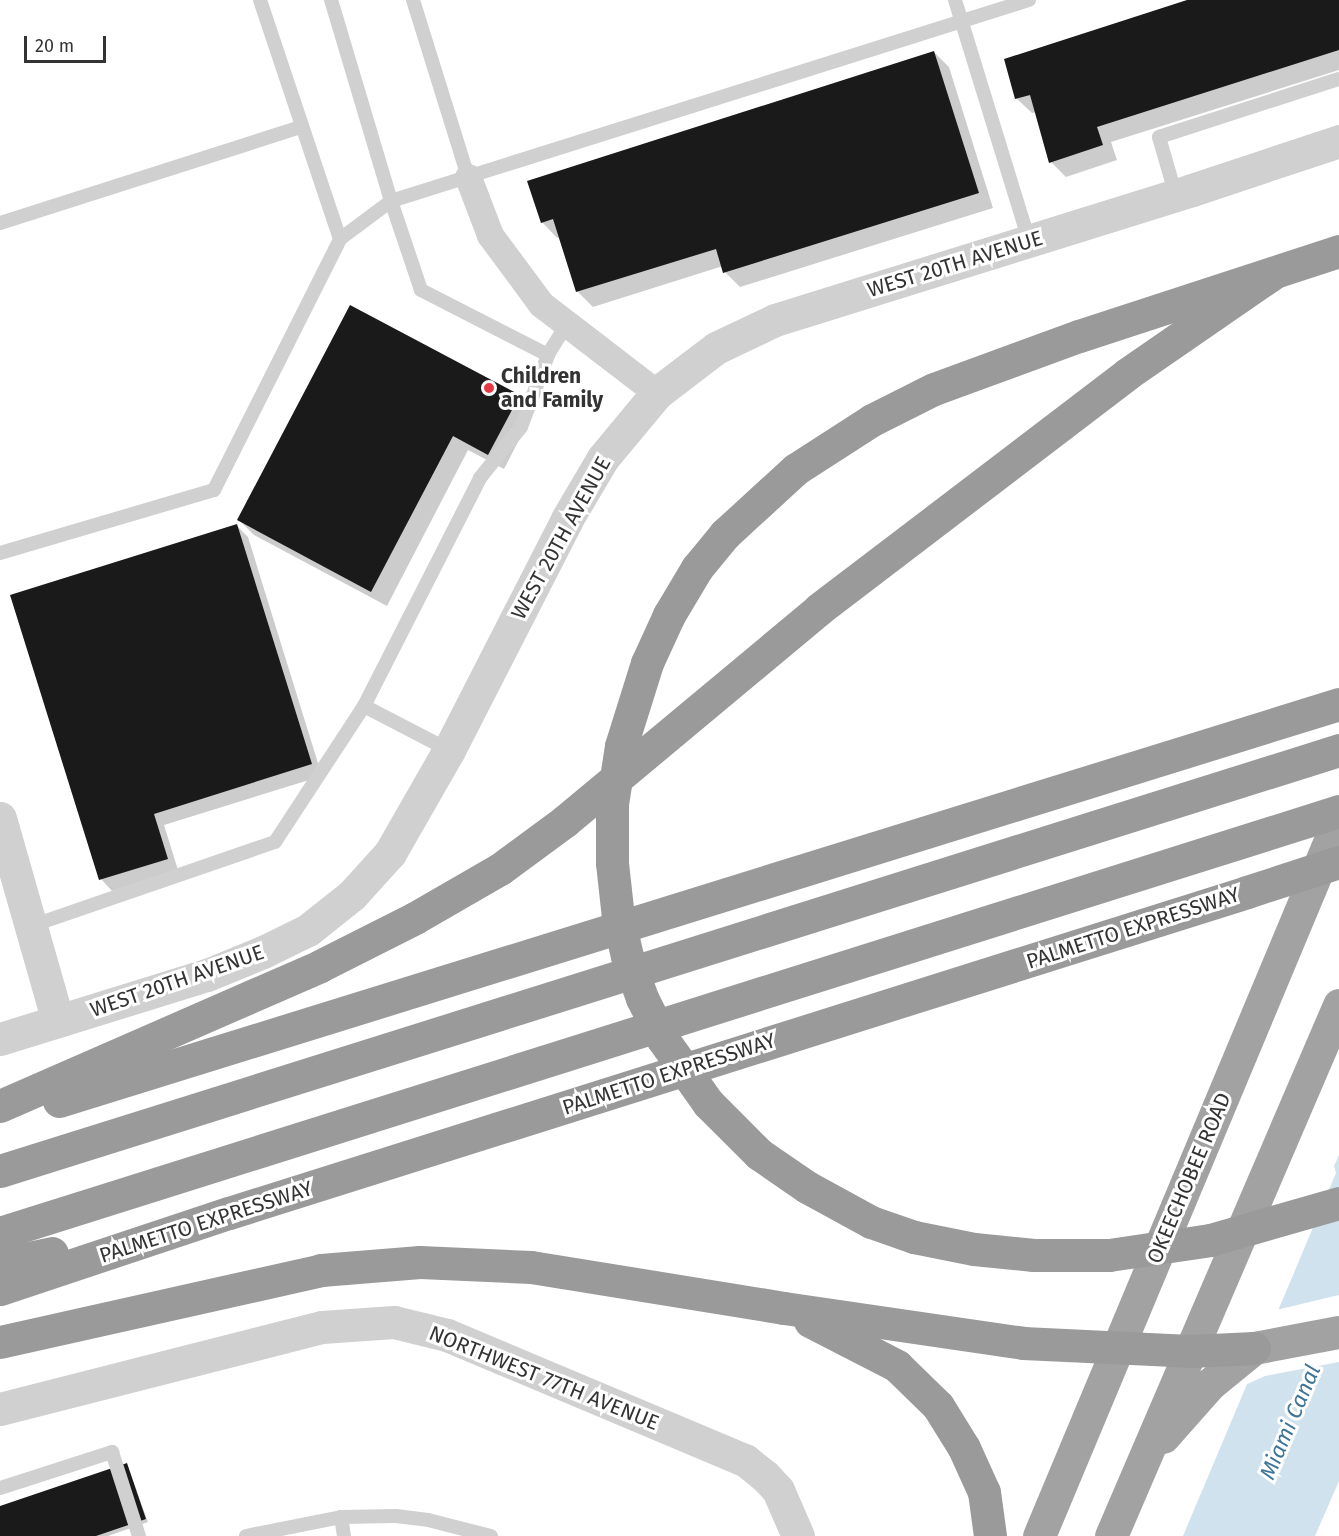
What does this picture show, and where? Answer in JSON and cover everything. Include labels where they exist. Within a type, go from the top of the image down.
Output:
[{"type":"highway","points":[[1339,251],[1079,336],[934,389],[872,420],[796,468],[725,534],[697,568],[669,615],[647,663],[621,746],[612,804],[612,863],[618,917],[627,956],[642,998],[662,1038],[708,1103],[759,1154],[807,1187],[871,1221],[914,1237],[974,1249],[1034,1255],[1109,1255],[1210,1240],[1339,1203]]},
{"type":"highway","points":[[0,1106],[320,966],[415,918],[500,869],[566,821],[828,602],[1127,374],[1272,274]]},
{"type":"highway","points":[[0,1119],[1332,706]]},
{"type":"highway","points":[[0,1171],[1339,750]]},
{"type":"highway","points":[[0,1233],[1339,811]]},
{"type":"highway","name":"OKEECHOBEE ROAD","points":[[1039,1536],[1339,819]]},
{"type":"highway","name":"PALMETTO EXPRESSWAY","points":[[0,1289],[229,1213],[1339,862]]},
{"type":"highway","points":[[1111,1536],[1339,1005]]},
{"type":"highway","points":[[0,1263],[229,1213]]},
{"type":"highway","points":[[0,1342],[321,1270],[420,1262],[531,1267],[1023,1344],[1190,1351],[1254,1348],[1338,1333]]},
{"type":"highway","points":[[784,1308],[897,1366],[938,1406],[964,1448],[984,1492],[990,1536]]},
{"type":"highway","points":[[1057,1536],[1101,1432],[1117,1348]]},
{"type":"highway","points":[[1144,1458],[1210,1384],[1254,1348]]},
{"type":"street","name":"WEST 20TH AVENUE","points":[[0,1039],[207,975],[308,930],[352,895],[390,853],[449,750],[567,519],[603,458],[657,393],[716,348],[775,320],[1176,196],[1339,141]]},
{"type":"street","points":[[468,177],[490,235],[542,304],[657,393]]},
{"type":"street","points":[[0,818],[58,1021]]},
{"type":"street","name":"NORTHWEST 77TH AVENUE","points":[[0,1409],[322,1327],[394,1322],[447,1335],[745,1461],[765,1476],[778,1490],[798,1536]]},
{"type":"lane","points":[[260,0],[300,127],[340,239]]},
{"type":"lane","points":[[331,0],[391,201],[421,290],[548,355]]},
{"type":"lane","points":[[413,0],[468,177]]},
{"type":"lane","points":[[955,0],[1029,240]]},
{"type":"lane","points":[[0,553],[214,490],[340,239],[391,201],[1029,0]]},
{"type":"lane","points":[[1176,196],[1159,137],[1339,79]]},
{"type":"lane","points":[[0,223],[300,127]]},
{"type":"lane","points":[[31,926],[275,842],[364,706],[480,477],[521,427],[548,355],[567,324]]},
{"type":"lane","points":[[364,706],[449,750]]},
{"type":"lane","points":[[0,1488],[111,1452],[139,1536]]},
{"type":"lane","points":[[246,1536],[340,1517],[396,1516],[428,1520],[491,1536]]},
{"type":"lane","points":[[340,1517],[345,1536]]},
{"type":"water","name":"Miami Canal","points":[[1339,1155],[1339,1481],[1315,1536],[1183,1536],[1336,1173],[1334,1166]]},
{"type":"pier","points":[[1339,1295],[1339,1362],[1265,1376],[1245,1385],[1276,1310]]},
{"type":"building","points":[[1187,0],[1339,0],[1339,50],[1097,127],[1103,145],[1049,163],[1030,95],[1015,99],[1004,59]]},
{"type":"building","points":[[934,51],[979,193],[723,273],[716,249],[576,292],[553,219],[541,223],[527,181]]},
{"type":"building","points":[[350,305],[520,395],[488,455],[453,436],[371,592],[237,520]]},
{"type":"building","points":[[237,524],[312,764],[154,814],[168,859],[99,880],[10,595]]},
{"type":"building","points":[[127,1463],[146,1519],[96,1536],[0,1536],[0,1506]]},
{"type":"place","name":"Children and Family","points":[[489,388]]}]
